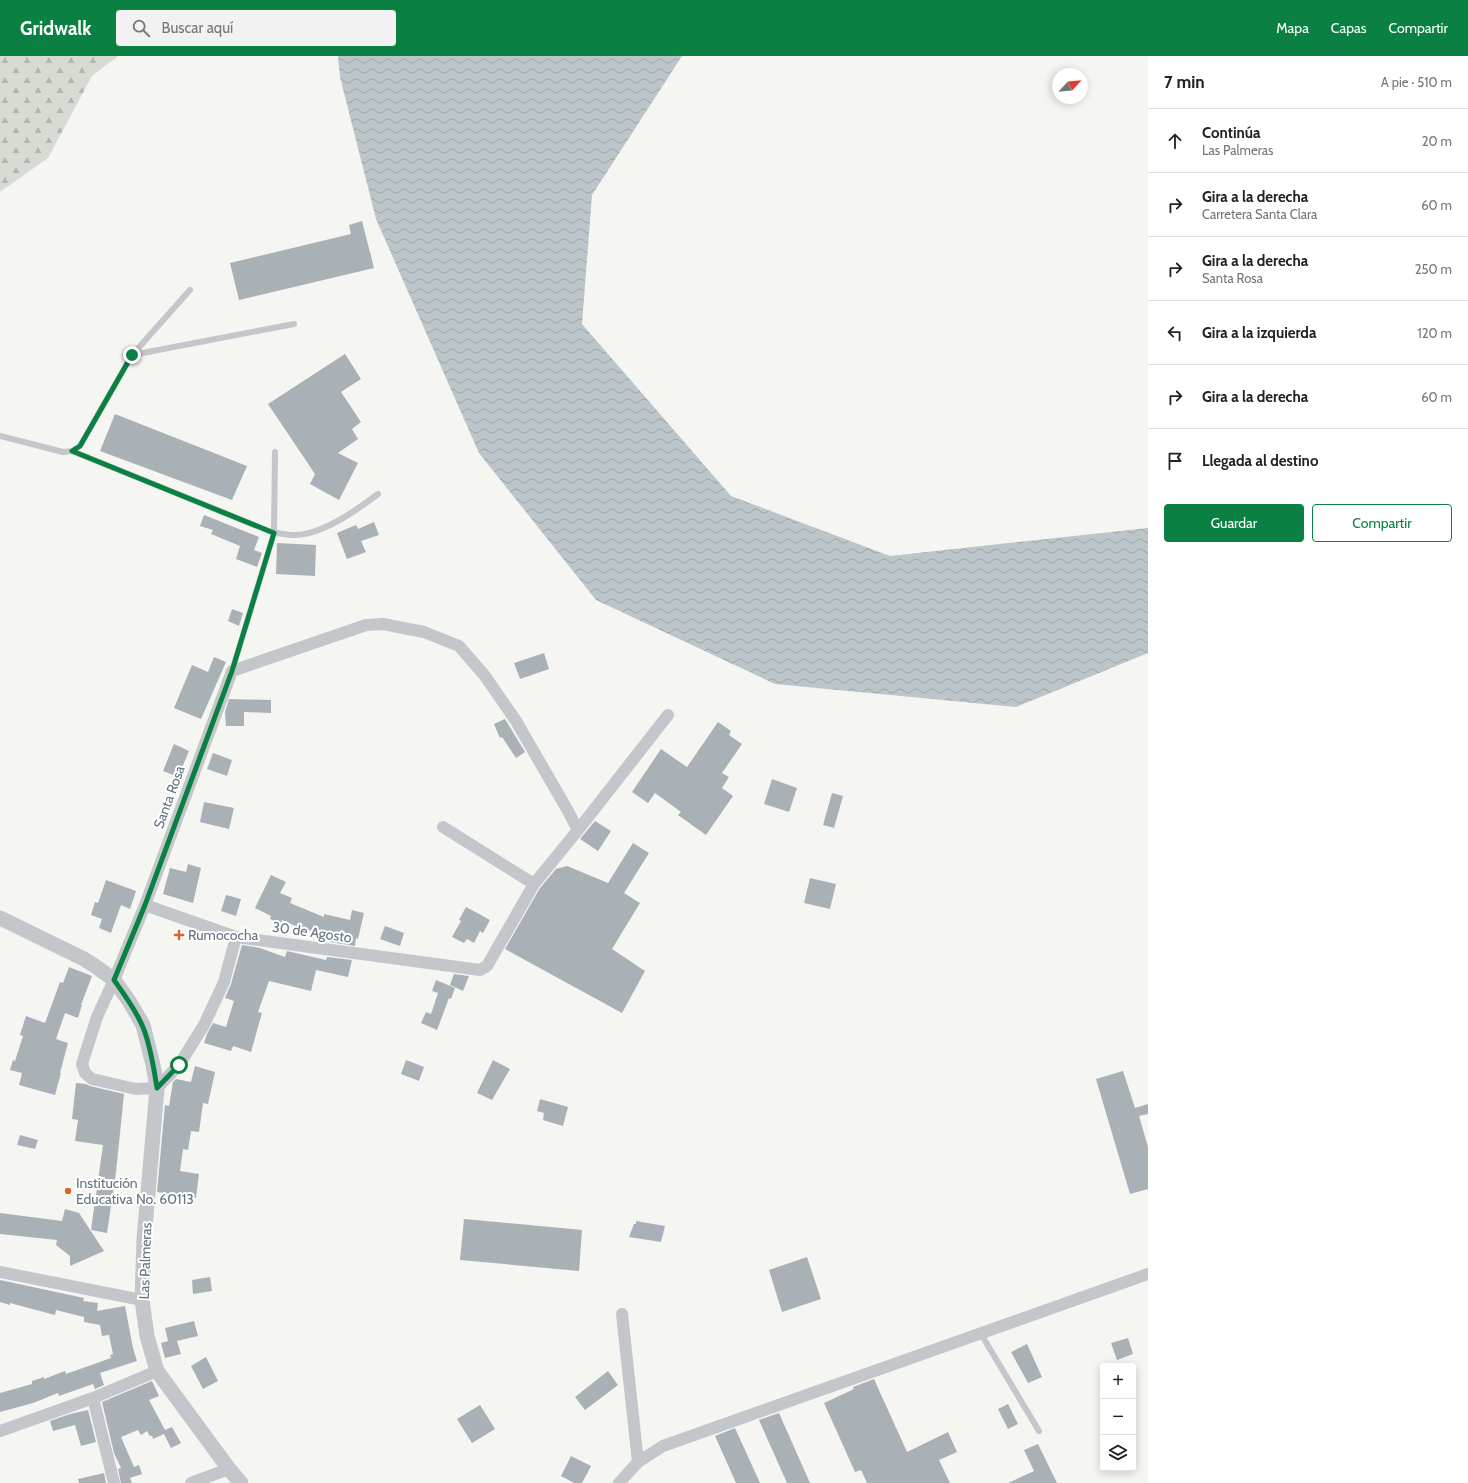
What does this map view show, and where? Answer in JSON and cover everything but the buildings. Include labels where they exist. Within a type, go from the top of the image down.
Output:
[{"type":"street","points":[[232,671],[366,625],[383,624],[424,632],[459,646],[485,676],[516,721],[578,830]]},
{"type":"street","name":"Santa Rosa","points":[[157,1088],[136,1089],[92,1079],[85,1072],[82,1064],[96,1017],[114,980],[145,905],[232,671]]},
{"type":"street","points":[[443,826],[534,884],[668,715]]},
{"type":"street","name":"30 de Agosto","points":[[145,905],[236,937],[480,970],[487,966],[534,884]]},
{"type":"street","name":"Las Palmeras","points":[[0,918],[84,959],[114,980],[129,1001],[142,1025],[153,1065],[157,1088],[144,1238],[142,1300],[147,1336],[158,1371],[229,1469],[241,1483]]},
{"type":"street","points":[[157,1088],[179,1065],[204,1025],[224,982],[236,937]]},
{"type":"street","points":[[0,1272],[142,1300]]},
{"type":"street","points":[[619,1483],[638,1462],[663,1446],[1148,1274]]},
{"type":"street","points":[[622,1314],[638,1462]]},
{"type":"street","points":[[0,1431],[93,1398],[158,1371]]},
{"type":"street","points":[[93,1398],[114,1483]]},
{"type":"street","points":[[190,1483],[229,1469]]},
{"type":"lane","points":[[0,436],[63,452],[72,451],[80,446],[132,355],[190,290]]},
{"type":"lane","points":[[132,355],[294,324]]},
{"type":"lane","points":[[72,451],[274,533],[294,535],[325,527],[356,512],[378,494]]},
{"type":"lane","name":"Santa Rosa","points":[[232,671],[274,533],[275,452]]},
{"type":"lane","points":[[981,1334],[1039,1431]]},
{"type":"green space","points":[[0,56],[118,56],[92,76],[48,158],[0,192]]},
{"type":"water","points":[[338,56],[682,56],[592,195],[582,324],[731,496],[890,556],[1148,528],[1148,653],[1016,707],[775,684],[596,600],[479,453],[376,219],[340,77]]},
{"type":"place","name":"Rumococha","points":[[179,935]]},
{"type":"place","name":"Institución Educativa No. 60113","points":[[68,1191]]},
{"type":"route","points":[[132,355],[80,446],[72,451],[274,533],[232,671],[145,905],[114,980],[129,1001],[142,1025],[153,1065],[157,1088],[179,1065]]}]
